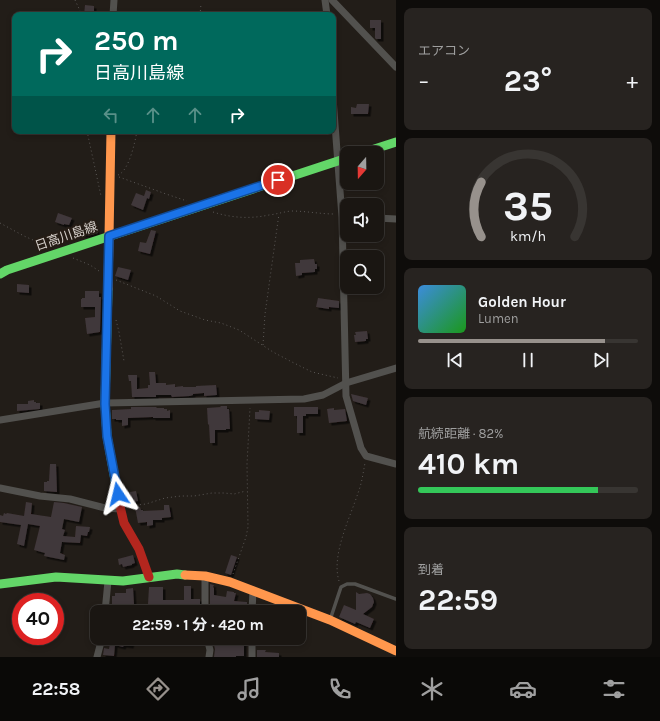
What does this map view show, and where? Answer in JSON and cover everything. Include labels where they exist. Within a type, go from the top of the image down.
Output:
[{"type":"street","points":[[113,12],[114,0]]},
{"type":"street","points":[[325,0],[327,12]]},
{"type":"street","points":[[332,0],[396,67]]},
{"type":"street","points":[[336,118],[340,146]]},
{"type":"street","points":[[110,134],[105,404],[107,436],[120,509],[124,523],[139,549],[149,577]]},
{"type":"street","points":[[384,146],[396,142]]},
{"type":"street","name":"日高川島線","points":[[0,274],[7,270],[340,160]]},
{"type":"street","points":[[384,218],[396,219]]},
{"type":"street","points":[[343,242],[344,384],[347,402],[366,456],[396,464]]},
{"type":"street","points":[[0,420],[105,404],[304,398],[323,396],[344,384],[396,368]]},
{"type":"street","points":[[0,488],[40,496],[70,499],[106,508],[120,509]]},
{"type":"street","points":[[0,584],[56,577],[123,581],[177,574],[205,576],[230,582],[330,620],[396,651]]},
{"type":"street","points":[[205,576],[205,605]]},
{"type":"street","points":[[106,605],[108,581]]},
{"type":"street","points":[[252,590],[252,605]]},
{"type":"street","points":[[97,657],[100,645]]},
{"type":"street","points":[[209,645],[209,657]]},
{"type":"street","points":[[252,645],[252,657]]},
{"type":"lane","points":[[330,620],[341,587],[347,584],[355,584],[396,599]]},
{"type":"path","points":[[75,0],[81,12]]},
{"type":"path","points":[[200,12],[201,4]]},
{"type":"path","points":[[87,134],[101,196]]},
{"type":"path","points":[[136,134],[127,165],[121,174],[116,176],[190,202]]},
{"type":"path","points":[[203,205],[214,213],[239,218],[293,211],[340,216]]},
{"type":"path","points":[[263,345],[279,213]]},
{"type":"path","points":[[0,223],[49,247]]},
{"type":"path","points":[[61,252],[90,265],[108,276],[156,296],[180,311],[239,330],[292,362],[312,372],[338,378],[344,384]]},
{"type":"path","points":[[116,320],[124,361]]},
{"type":"path","points":[[230,582],[248,527],[247,464],[250,399]]},
{"type":"path","points":[[341,587],[338,577],[340,549],[360,489],[366,456]]},
{"type":"path","points":[[120,509],[166,498],[212,493],[234,494],[247,490]]},
{"type":"building","points":[[85,5],[94,6],[94,12],[84,12]]},
{"type":"building","points":[[370,20],[381,20],[381,39],[375,38],[375,28],[370,28]]},
{"type":"building","points":[[357,104],[369,104],[368,114],[351,114],[351,107],[356,108]]},
{"type":"building","points":[[146,190],[151,192],[149,199],[147,198],[143,210],[131,205],[136,193],[144,196]]},
{"type":"building","points":[[58,213],[72,218],[69,225],[55,222]]},
{"type":"building","points":[[74,225],[86,225],[88,226],[88,231],[96,228],[98,233],[91,235],[74,235]]},
{"type":"building","points":[[151,230],[156,231],[150,254],[138,251],[140,242],[146,243]]},
{"type":"building","points":[[314,259],[315,264],[317,264],[317,269],[315,269],[315,272],[302,273],[302,275],[296,276],[295,263],[300,263],[300,260]]},
{"type":"building","points":[[118,267],[131,270],[128,280],[115,276]]},
{"type":"building","points":[[17,284],[29,285],[29,293],[17,292]]},
{"type":"building","points":[[85,291],[99,291],[99,297],[101,297],[100,332],[87,334],[85,318],[95,317],[95,307],[81,307],[81,299],[85,298]]},
{"type":"building","points":[[318,298],[339,301],[339,308],[329,307],[329,309],[316,307]]},
{"type":"building","points":[[367,331],[368,339],[366,339],[366,341],[355,342],[355,332]]},
{"type":"building","points":[[149,372],[155,372],[156,383],[166,383],[166,385],[175,384],[175,387],[216,385],[217,395],[204,396],[204,393],[193,394],[190,396],[172,397],[171,395],[156,395],[156,397],[132,397],[131,381],[129,381],[128,375],[137,375],[137,389],[148,388],[148,385],[150,385]]},
{"type":"building","points":[[351,394],[368,398],[366,405],[353,401]]},
{"type":"building","points":[[34,400],[36,403],[40,403],[40,409],[17,411],[17,404],[28,404],[28,401]]},
{"type":"building","points":[[220,406],[227,406],[227,409],[229,409],[230,429],[215,430],[215,443],[210,443],[207,408],[221,407]]},
{"type":"building","points":[[131,407],[164,408],[167,409],[167,411],[170,410],[170,418],[128,418],[128,425],[122,426],[122,420],[112,419],[112,410],[131,409]]},
{"type":"building","points":[[294,407],[318,407],[318,414],[306,414],[306,416],[303,416],[303,433],[297,433],[297,416],[294,416]]},
{"type":"building","points":[[334,408],[334,410],[345,409],[347,421],[329,423],[327,409]]},
{"type":"building","points":[[259,410],[270,411],[269,420],[255,419],[255,412],[259,412]]},
{"type":"building","points":[[50,464],[56,464],[57,492],[44,491],[44,482],[49,481]]},
{"type":"building","points":[[136,491],[138,501],[126,503],[124,493]]},
{"type":"building","points":[[26,502],[32,503],[31,514],[51,517],[54,502],[82,507],[79,522],[64,519],[62,529],[65,530],[63,536],[75,537],[76,526],[90,527],[87,536],[81,535],[80,543],[62,542],[60,553],[65,555],[64,560],[44,556],[45,553],[34,550],[40,526],[28,524],[24,546],[17,544],[21,525],[0,522],[0,515],[3,516],[4,513],[7,513],[24,516]]},
{"type":"building","points":[[164,505],[169,505],[171,517],[162,518],[162,520],[153,520],[153,525],[147,526],[147,522],[138,523],[135,507],[140,507],[143,511],[164,510]]},
{"type":"building","points":[[133,555],[135,563],[123,567],[122,564],[119,565],[118,559]]},
{"type":"building","points":[[231,555],[237,557],[231,575],[225,573]]},
{"type":"building","points":[[210,584],[214,585],[214,595],[226,597],[227,591],[234,592],[236,593],[234,601],[247,602],[247,605],[210,605]]},
{"type":"building","points":[[184,586],[191,586],[191,599],[200,599],[200,605],[120,605],[112,604],[112,596],[115,596],[115,593],[126,593],[126,589],[133,588],[134,604],[148,604],[149,587],[163,587],[163,600],[184,600]]},
{"type":"building","points":[[356,592],[359,594],[370,594],[373,598],[374,602],[372,607],[363,614],[374,619],[370,628],[356,622],[355,624],[339,617],[344,605],[356,610]]},
{"type":"building","points":[[110,645],[115,645],[114,656],[103,655],[104,648],[109,649]]},
{"type":"building","points":[[214,645],[244,645],[244,656],[214,657]]},
{"type":"building","points":[[257,650],[266,650],[265,652],[279,653],[279,657],[257,657]]},
{"type":"traffic: fast","points":[[384,146],[396,142]]},
{"type":"traffic: fast","points":[[0,274],[7,270],[340,160]]},
{"type":"traffic: fast","points":[[108,289],[105,403],[107,436],[119,502]]},
{"type":"traffic: fast","points":[[0,584],[56,577],[123,581],[177,574],[185,575]]},
{"type":"traffic: slow","points":[[108,289],[111,134]]},
{"type":"traffic: slow","points":[[185,575],[205,576],[230,582],[330,620],[396,651]]},
{"type":"traffic: jam","points":[[119,502],[124,523],[139,549],[149,577]]},
{"type":"route","points":[[118,494],[107,436],[105,404],[109,236],[278,180]]}]
